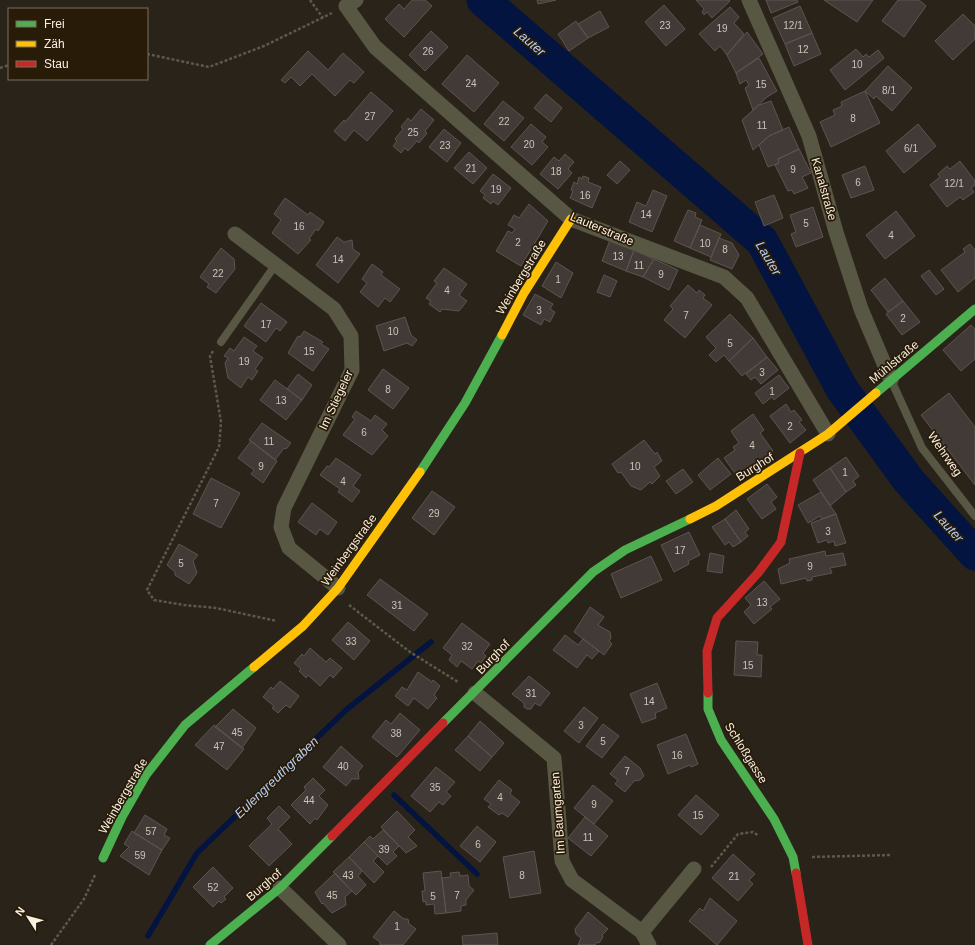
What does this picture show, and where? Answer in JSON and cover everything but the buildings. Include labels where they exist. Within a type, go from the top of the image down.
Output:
[{"type":"street","name":"Kanalstraße","points":[[749,0],[809,136],[836,232],[861,309],[891,380]]},
{"type":"street","name":"Lauterstraße","points":[[351,3],[374,47],[571,219],[724,277],[747,298],[828,434]]},
{"type":"street","name":"Weinbergstraße","points":[[102,858],[122,817],[146,775],[185,726],[303,626],[338,588],[437,448],[465,403],[524,293],[571,219]]},
{"type":"street","name":"Im Stiegeler","points":[[235,234],[334,308],[351,336],[352,370],[284,508],[281,527],[289,548],[338,588]]},
{"type":"street","name":"Mühlstraße","points":[[828,434],[975,309]]},
{"type":"street","name":"Burghof","points":[[210,945],[280,888],[475,693],[593,572],[625,550],[716,506],[828,434]]},
{"type":"street","name":"Schloßgasse","points":[[800,453],[781,542],[758,573],[717,618],[707,651],[708,709],[710,716],[720,740],[774,819],[793,857],[802,917],[808,945]]},
{"type":"street","name":"Im Baumgarten","points":[[475,693],[554,758],[562,861],[572,880],[642,932],[649,945]]},
{"type":"street","points":[[642,932],[694,869]]},
{"type":"street","points":[[280,888],[339,945]]},
{"type":"lane","points":[[221,342],[276,264]]},
{"type":"lane","name":"Wehrweg","points":[[891,380],[922,448],[975,516]]},
{"type":"path","points":[[310,0],[323,18]]},
{"type":"path","points":[[148,54],[209,67],[264,46],[351,3]]},
{"type":"path","points":[[221,342],[210,356],[221,422],[219,447],[147,590],[154,600],[184,606],[216,608],[303,626]]},
{"type":"path","points":[[338,588],[351,608],[410,652],[475,693]]},
{"type":"path","points":[[694,869],[703,875],[738,834],[753,832],[760,836]]},
{"type":"path","points":[[793,857],[890,855]]},
{"type":"path","points":[[51,945],[84,899],[102,858]]},
{"type":"waterway","name":"Lauter","points":[[483,0],[762,241],[842,389],[909,481],[975,554]]},
{"type":"waterway","name":"Eulengreuthgraben","points":[[148,936],[197,853],[346,710],[431,642]]},
{"type":"waterway","points":[[394,795],[477,874]]},
{"type":"traffic: fast","points":[[876,393],[975,309]]},
{"type":"traffic: fast","points":[[420,472],[465,403],[502,335]]},
{"type":"traffic: fast","points":[[443,723],[593,572],[625,550],[690,519]]},
{"type":"traffic: fast","points":[[103,858],[122,817],[146,775],[185,725],[254,667]]},
{"type":"traffic: fast","points":[[708,693],[708,709],[721,740],[774,819],[793,857],[796,873]]},
{"type":"traffic: fast","points":[[210,945],[280,888],[332,836]]},
{"type":"traffic: slow","points":[[502,335],[524,293],[571,219]]},
{"type":"traffic: slow","points":[[690,519],[716,506],[828,434],[876,393]]},
{"type":"traffic: slow","points":[[254,667],[303,626],[338,588],[420,472]]},
{"type":"traffic: jam","points":[[708,693],[707,651],[717,618],[758,573],[781,542],[800,453]]},
{"type":"traffic: jam","points":[[332,836],[443,723]]},
{"type":"traffic: jam","points":[[796,873],[808,945]]}]
